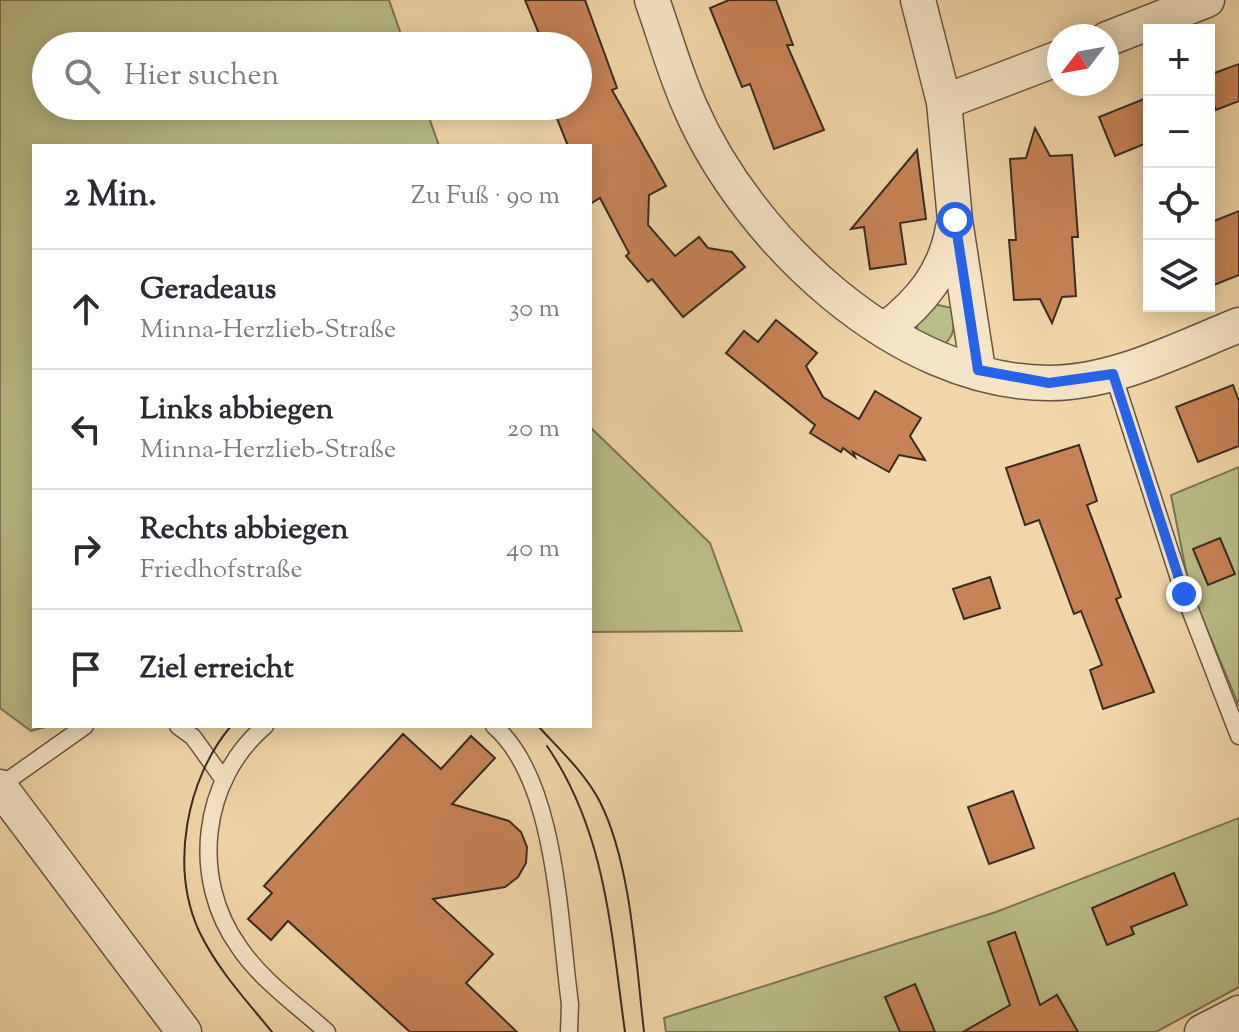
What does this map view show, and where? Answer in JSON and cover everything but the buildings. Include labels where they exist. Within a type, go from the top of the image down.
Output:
[{"type":"street","points":[[652,0],[691,110],[745,203],[811,277],[913,346],[978,370],[1049,383],[1113,374],[1239,325]]},
{"type":"street","points":[[918,0],[944,102],[955,220],[978,370]]},
{"type":"street","points":[[1119,34],[1207,0]]},
{"type":"street","points":[[944,102],[1047,63]]},
{"type":"street","points":[[886,329],[931,286],[944,261],[955,220]]},
{"type":"street","points":[[0,786],[184,1032]]},
{"type":"street","points":[[1202,1032],[1239,1013]]},
{"type":"lane","points":[[1113,374],[1184,594],[1239,736]]},
{"type":"lane","points":[[0,786],[82,728]]},
{"type":"lane","points":[[181,728],[193,737],[224,780]]},
{"type":"lane","points":[[263,728],[243,750],[224,780],[216,801],[207,846],[211,880],[223,920],[250,962],[327,1032]]},
{"type":"lane","points":[[495,728],[532,777],[543,810],[570,1004],[569,1032]]},
{"type":"green space","points":[[0,0],[389,0],[400,32],[32,32],[32,120],[430,120],[438,144],[32,144],[32,728],[42,728],[31,731],[0,708]]},
{"type":"green space","points":[[929,303],[952,308],[953,331],[949,340],[939,347],[917,330],[917,323]]},
{"type":"green space","points":[[592,429],[710,543],[742,631],[592,632]]},
{"type":"green space","points":[[1239,467],[1239,706],[1189,586],[1171,495]]},
{"type":"green space","points":[[1239,818],[1239,987],[1156,1032],[666,1032],[664,1018],[996,912]]},
{"type":"tram line","points":[[230,728],[203,771],[193,797],[187,824],[185,879],[190,906],[206,945],[232,984],[272,1032]]},
{"type":"tram line","points":[[540,728],[587,781],[610,827],[619,854],[631,914],[644,1032]]},
{"type":"tram line","points":[[547,746],[567,779],[594,848],[610,920],[625,1032]]},
{"type":"route","points":[[955,220],[978,370],[1049,383],[1113,374],[1184,594]]}]
